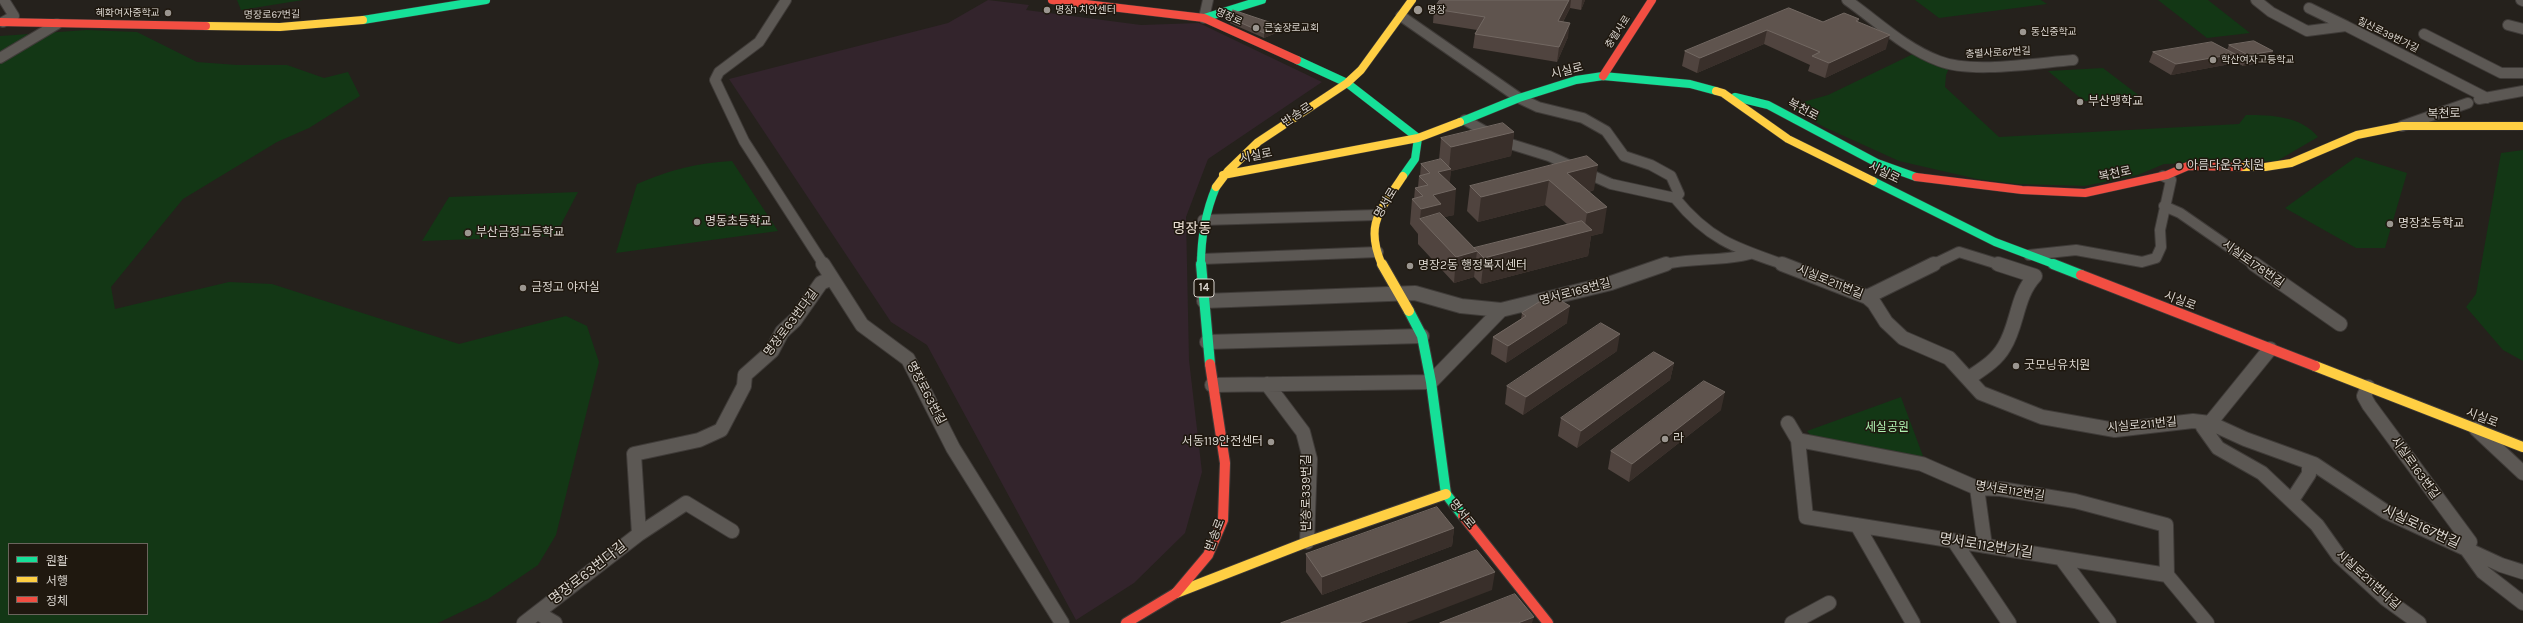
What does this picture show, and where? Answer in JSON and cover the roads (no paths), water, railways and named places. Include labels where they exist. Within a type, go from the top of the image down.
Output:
[{"type":"main road","name":"명장로67번길","points":[[1,22],[57,24],[232,24],[280,27],[356,20],[486,0]]},
{"type":"main road","name":"명장로","points":[[1052,0],[1204,18],[1347,83],[1418,138]]},
{"type":"main road","points":[[1204,18],[1262,0]]},
{"type":"main road","name":"반송로","points":[[1135,621],[1176,593],[1208,555],[1222,520],[1224,463],[1207,342],[1202,259],[1203,220],[1209,199],[1223,175],[1248,148],[1261,138],[1347,83],[1361,70],[1412,0]]},
{"type":"main road","name":"충렬사로","points":[[1603,76],[1652,0]]},
{"type":"main road","name":"시실로","points":[[1223,175],[1418,138],[1519,98],[1576,80],[1603,76],[1690,84],[1723,94],[1788,139],[1995,242],[2523,447]]},
{"type":"main road","name":"복천로","points":[[1723,94],[1767,105],[1805,124],[1878,165],[1899,173],[1927,180],[2022,190],[2085,193],[2163,176],[2188,166],[2265,167],[2291,163],[2356,135],[2402,126],[2523,126]]},
{"type":"main road","name":"명서로","points":[[1418,138],[1415,159],[1378,214],[1373,237],[1378,252],[1422,336],[1431,382],[1446,494],[1548,623]]},
{"type":"main road","name":"반송로339번길","points":[[1176,593],[1307,542],[1446,494]]},
{"type":"street","name":"명장로67번길","points":[[1,22],[14,16],[4,0]]},
{"type":"street","name":"명장로63번길","points":[[786,0],[759,42],[719,72],[715,80],[744,140],[862,325],[872,334],[897,347],[908,359],[953,448],[1062,623]]},
{"type":"street","points":[[1204,18],[1208,0]]},
{"type":"street","name":"충렬사로67번길","points":[[1847,0],[1924,54],[1941,62],[1968,66],[2073,60]]},
{"type":"street","name":"칠산로39번가길","points":[[2256,0],[2271,12],[2307,31],[2346,26],[2487,98]]},
{"type":"street","points":[[2309,8],[2346,26]]},
{"type":"street","points":[[1401,16],[1519,98],[1538,107],[1583,118],[1606,131],[1624,156],[1651,165],[1671,176],[1679,194],[1675,198],[1611,184],[1549,156],[1504,142],[1465,120]]},
{"type":"street","points":[[0,58],[57,24]]},
{"type":"street","points":[[2508,25],[2523,29]]},
{"type":"street","points":[[2424,34],[2500,73],[2523,73]]},
{"type":"street","points":[[2402,126],[2472,101],[2523,90]]},
{"type":"street","points":[[2029,255],[2076,250],[2142,262],[2156,258],[2161,247],[2160,230],[2164,206],[2171,180],[2163,176]]},
{"type":"street","name":"시실로211번길","points":[[1675,198],[1699,225],[1721,241],[1750,254],[1791,267],[1867,297],[1874,304],[1886,322],[1904,338],[1949,358],[1969,378],[1981,393],[1990,397],[2037,416],[2080,425],[2115,430],[2193,421],[2210,423]]},
{"type":"street","name":"시실로178번길","points":[[2164,206],[2180,213],[2340,324]]},
{"type":"street","points":[[1203,220],[1378,214]]},
{"type":"street","points":[[1202,259],[1378,252]]},
{"type":"street","points":[[1867,297],[1959,252],[2035,276],[2028,281],[2022,295],[2018,313],[2000,354],[1969,378]]},
{"type":"street","name":"명서로168번길","points":[[1400,294],[1428,295],[1461,306],[1502,310],[1605,285],[1681,260],[1736,258],[1750,254]]},
{"type":"street","name":"명장로63번다길","points":[[639,534],[634,454],[699,440],[721,430],[744,386],[745,375],[772,352],[782,332],[795,320],[821,283],[832,278]]},
{"type":"street","points":[[1204,301],[1400,294]]},
{"type":"street","points":[[1212,385],[1431,382],[1502,310]]},
{"type":"street","points":[[1207,342],[1422,336]]},
{"type":"street","points":[[2210,423],[2270,348]]},
{"type":"street","name":"반송로339번길","points":[[1267,384],[1303,432],[1310,459],[1307,542]]},
{"type":"street","name":"시실로163번길","points":[[2368,387],[2364,396],[2369,405],[2470,542],[2465,547]]},
{"type":"street","points":[[1788,423],[1798,440]]},
{"type":"street","name":"시실로167번길","points":[[2210,423],[2245,439],[2309,463],[2386,512],[2465,547],[2471,560],[2499,588],[2523,603]]},
{"type":"street","name":"시실로211번나길","points":[[2210,423],[2203,427],[2218,448],[2262,473],[2317,525],[2339,556],[2386,599],[2419,623]]},
{"type":"street","points":[[2476,429],[2523,473]]},
{"type":"street","name":"명서로112번길","points":[[1798,440],[1922,464],[1977,488],[2001,489],[2075,502],[2166,525],[2167,575]]},
{"type":"street","name":"명서로112번가길","points":[[1798,440],[1806,517],[2167,575]]},
{"type":"street","points":[[2292,500],[2309,474],[2309,463]]},
{"type":"street","points":[[1977,488],[1985,546]]},
{"type":"street","name":"명장로63번다길","points":[[524,623],[639,534],[686,503],[732,530]]},
{"type":"street","points":[[1857,525],[1913,623]]},
{"type":"street","points":[[1954,541],[2009,623]]},
{"type":"street","points":[[2465,547],[2501,565],[2523,572]]},
{"type":"street","points":[[2061,558],[2109,623]]},
{"type":"street","points":[[2167,575],[2207,623]]},
{"type":"street","points":[[1792,623],[1829,602]]},
{"type":"street","points":[[538,613],[555,623]]},
{"type":"place","name":"명장1 치안센터","points":[[1047,10]]},
{"type":"place","name":"명장","points":[[1418,10]]},
{"type":"place","name":"혜화여자중학교","points":[[168,13]]},
{"type":"place","name":"큰숲장로교회","points":[[1256,28]]},
{"type":"place","name":"동신중학교","points":[[2023,32]]},
{"type":"place","name":"학산여자고등학교","points":[[2213,60]]},
{"type":"place","name":"부산맹학교","points":[[2080,102]]},
{"type":"place","name":"아름다운유치원","points":[[2179,166]]},
{"type":"place","name":"명동초등학교","points":[[697,222]]},
{"type":"place","name":"명장초등학교","points":[[2390,224]]},
{"type":"place","name":"부산금정고등학교","points":[[468,233]]},
{"type":"place","name":"명장2동 행정복지센터","points":[[1410,266]]},
{"type":"place","name":"금정고 야자실","points":[[523,288]]},
{"type":"place","name":"굿모닝유치원","points":[[2016,366]]},
{"type":"place","name":"라","points":[[1665,439]]},
{"type":"place","name":"서동119안전센터","points":[[1271,442]]},
{"type":"district","name":"명장동","points":[[1192,229]]},
{"type":"park label","name":"세실공원","points":[[1887,428]]}]
